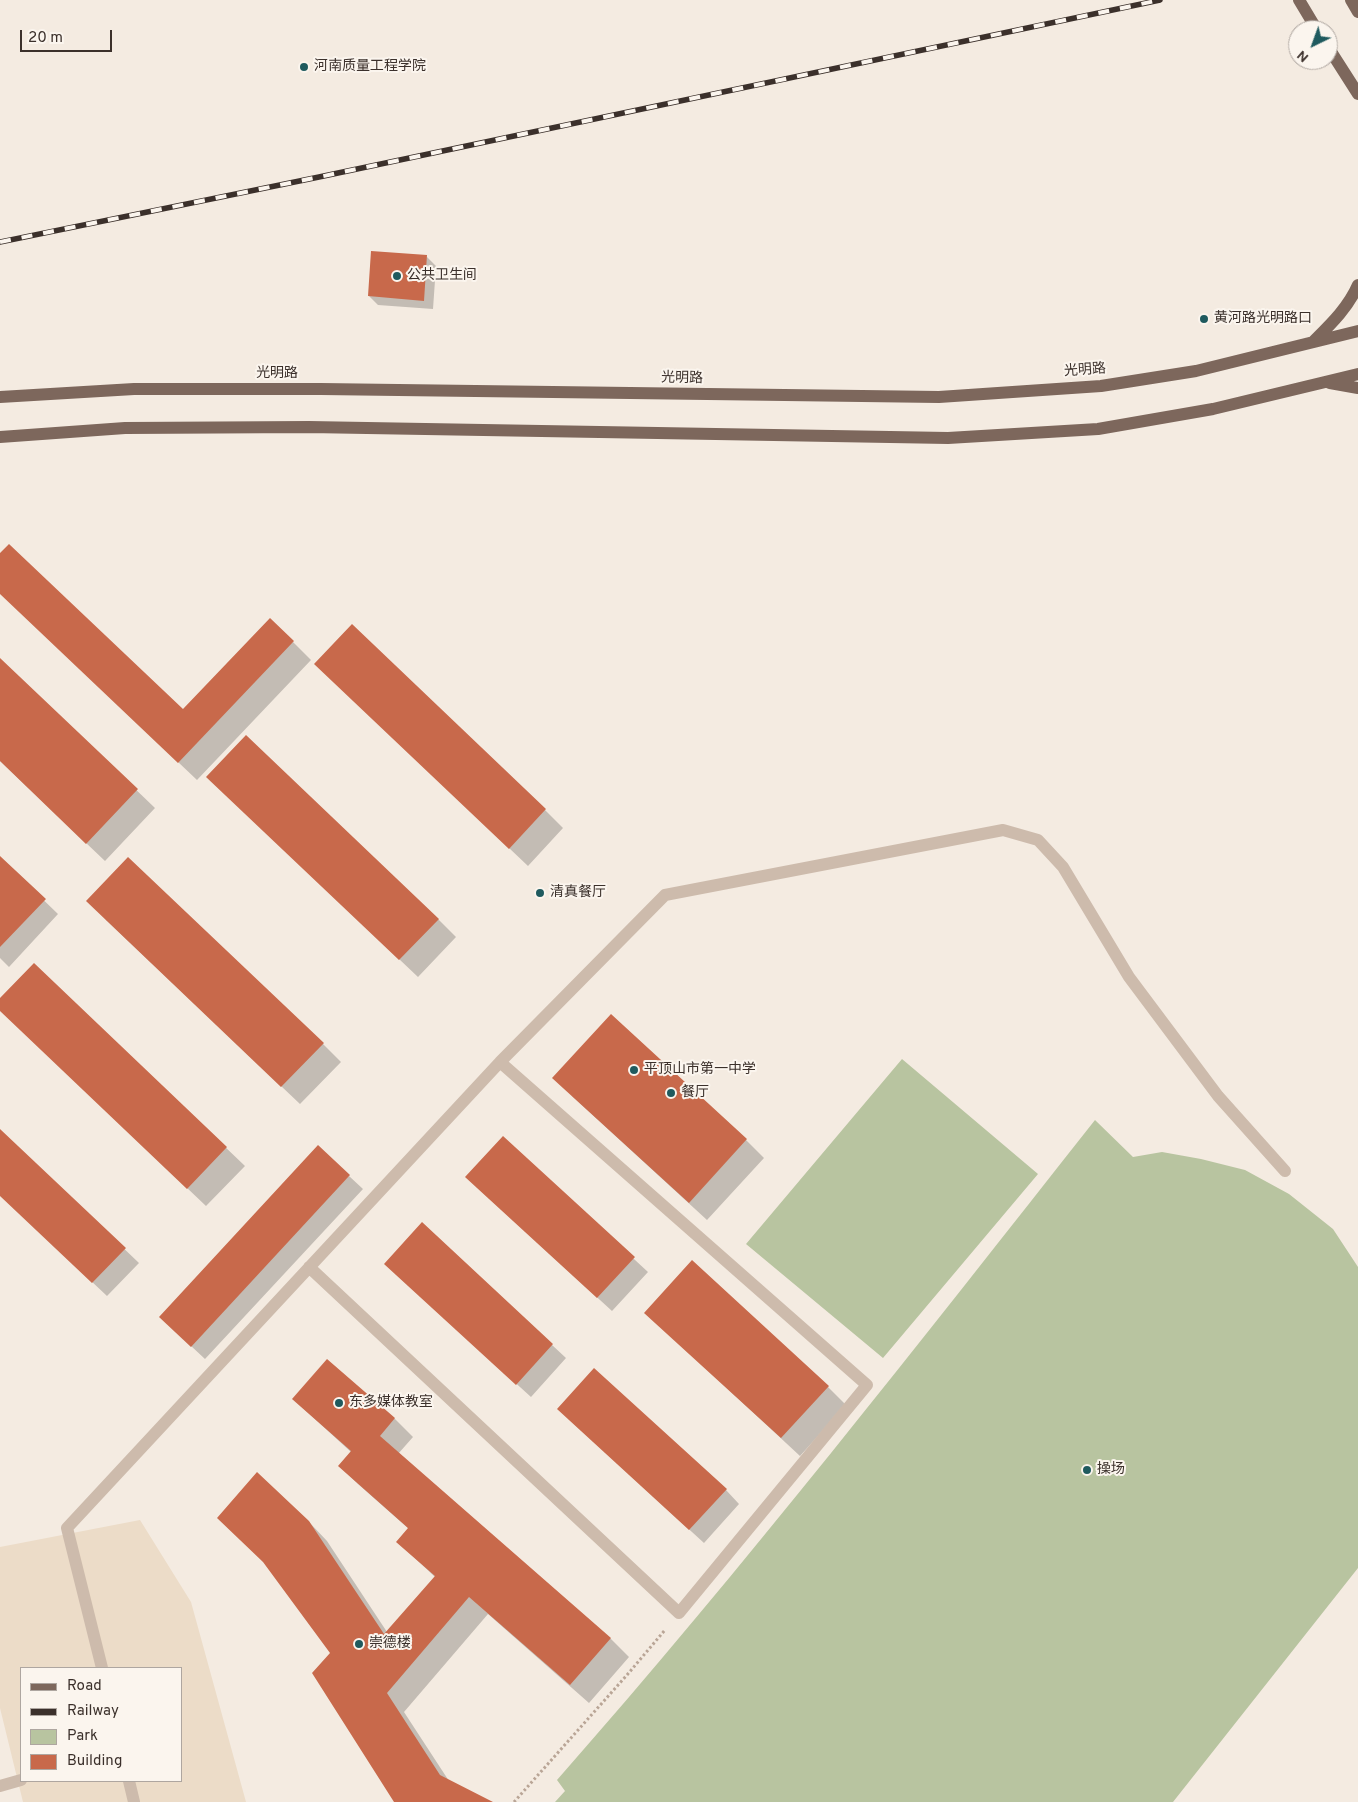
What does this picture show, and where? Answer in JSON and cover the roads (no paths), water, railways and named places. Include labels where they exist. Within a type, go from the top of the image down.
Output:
[{"type":"main road","points":[[1299,0],[1312,20]]},
{"type":"main road","points":[[1351,0],[1358,12]]},
{"type":"main road","points":[[1338,63],[1358,94]]},
{"type":"main road","points":[[1312,343],[1340,315],[1358,286]]},
{"type":"main road","name":"光明路","points":[[0,397],[134,389],[321,389],[939,397],[1101,386],[1196,371],[1358,331]]},
{"type":"main road","points":[[0,437],[125,428],[309,427],[948,438],[1098,429],[1213,409],[1358,374]]},
{"type":"main road","points":[[1325,383],[1358,388]]},
{"type":"street","points":[[102,1667],[67,1528],[500,1062],[665,895],[1003,830],[1038,840],[1063,867],[1129,977],[1218,1096],[1284,1171]]},
{"type":"street","points":[[309,1267],[679,1613],[867,1385],[500,1062]]},
{"type":"street","points":[[0,1786],[20,1780]]},
{"type":"street","points":[[129,1782],[134,1802]]},
{"type":"railway","points":[[0,242],[319,177],[1160,0]]},
{"type":"place","name":"河南质量工程学院","points":[[304,67]]},
{"type":"place","name":"公共卫生间","points":[[397,276]]},
{"type":"place","name":"黄河路光明路口","points":[[1204,319]]},
{"type":"place","name":"清真餐厅","points":[[540,893]]},
{"type":"place","name":"平顶山市第一中学","points":[[634,1070]]},
{"type":"place","name":"餐厅","points":[[671,1093]]},
{"type":"place","name":"东多媒体教室","points":[[339,1403]]},
{"type":"place","name":"操场","points":[[1087,1470]]},
{"type":"place","name":"崇德楼","points":[[359,1644]]}]
